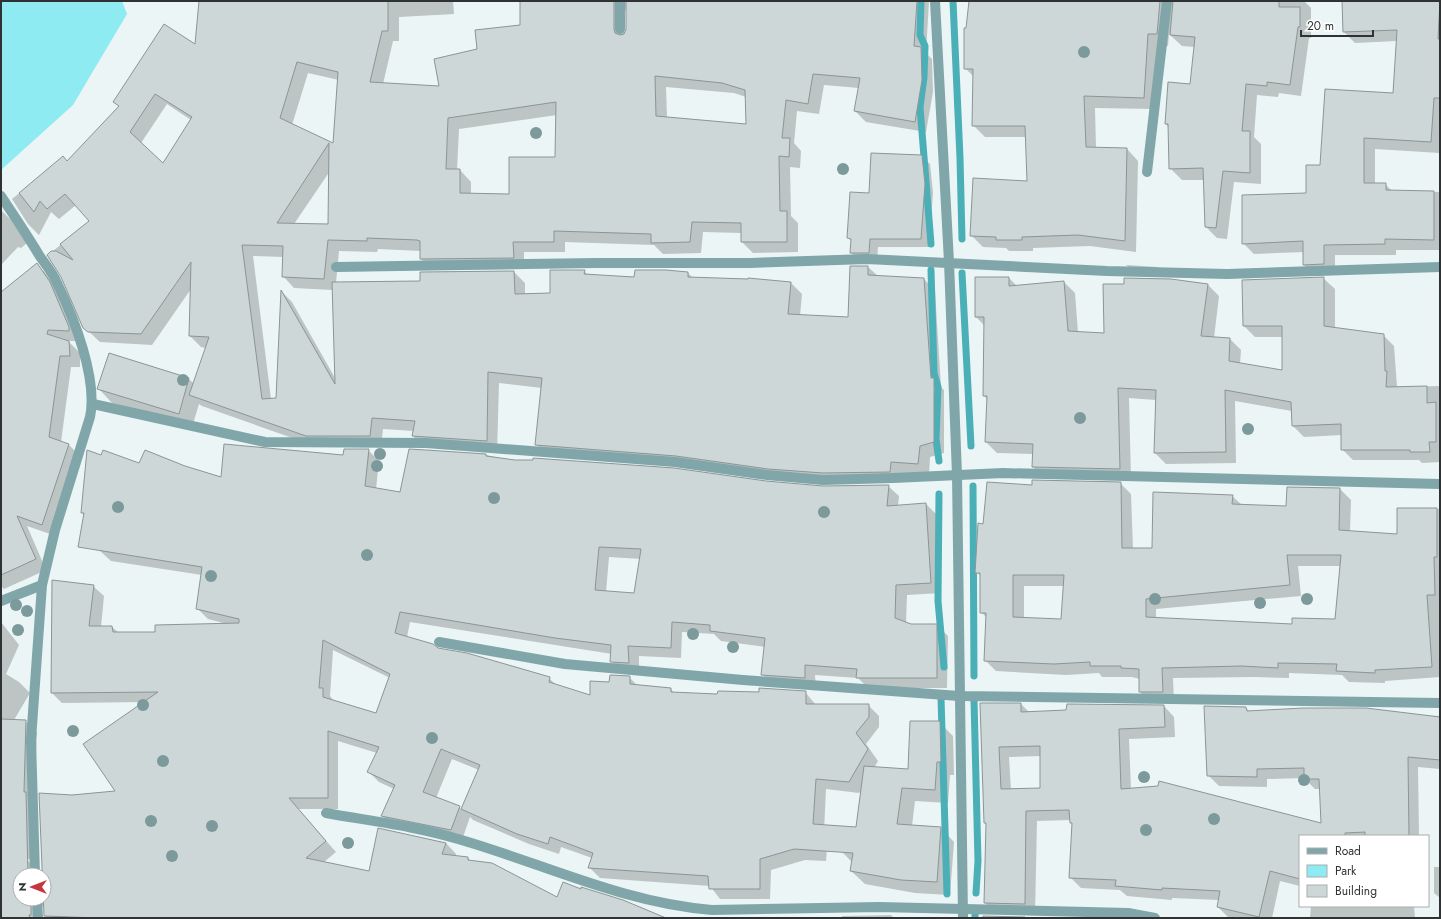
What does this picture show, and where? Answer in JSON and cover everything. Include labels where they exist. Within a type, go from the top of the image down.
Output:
[{"type":"street","points":[[620,1],[620,29]]},
{"type":"street","points":[[935,1],[949,262],[956,475],[963,914]]},
{"type":"street","points":[[1147,172],[1167,1]]},
{"type":"street","points":[[1,196],[57,282],[72,318],[83,353],[90,378],[93,404],[49,549],[42,585],[32,740],[35,867]]},
{"type":"street","points":[[336,267],[596,263],[757,263],[867,260],[949,262],[1107,271],[1227,274],[1440,267]]},
{"type":"street","points":[[93,404],[265,442],[426,443],[675,462],[767,475],[823,480],[1003,473],[1440,484]]},
{"type":"street","points":[[1,601],[42,585]]},
{"type":"street","points":[[439,642],[565,664],[743,680],[959,696],[1440,703]]},
{"type":"street","points":[[326,813],[412,828],[458,839],[590,884],[653,901],[687,908],[712,910],[879,907],[963,914],[1128,913],[1156,918]]},
{"type":"street","points":[[37,907],[38,918]]},
{"type":"green space","points":[[1,1],[122,1],[127,14],[73,105],[1,170]]},
{"type":"building","points":[[199,1],[388,1],[388,31],[382,31],[370,82],[439,86],[434,59],[477,49],[475,30],[520,25],[520,1],[614,1],[614,29],[615,33],[620,35],[624,34],[626,29],[626,1],[917,1],[914,46],[921,47],[922,80],[915,122],[854,111],[860,78],[813,74],[808,104],[786,100],[782,138],[790,138],[789,157],[779,156],[780,211],[787,211],[787,242],[741,242],[741,223],[692,222],[690,242],[651,243],[651,234],[554,231],[554,242],[513,242],[514,258],[420,259],[420,241],[417,240],[367,238],[367,241],[328,240],[324,279],[282,277],[283,246],[242,245],[262,399],[276,398],[281,290],[335,384],[332,282],[420,281],[420,272],[514,271],[515,294],[550,293],[550,270],[585,270],[584,274],[634,277],[635,270],[666,270],[688,272],[688,277],[748,278],[791,282],[788,314],[848,317],[850,266],[868,266],[868,275],[924,278],[931,378],[934,378],[934,442],[920,446],[918,464],[891,462],[890,472],[823,473],[768,469],[676,456],[535,445],[542,378],[488,372],[487,441],[412,436],[415,421],[372,418],[370,436],[306,436],[189,395],[209,337],[189,336],[191,262],[141,334],[88,332],[83,328],[61,277],[47,255],[51,251],[56,251],[73,260],[60,244],[89,221],[65,194],[47,209],[40,201],[34,212],[19,193],[63,156],[67,161],[119,106],[113,102],[164,24],[195,44]],"holes":[[[297,62],[338,72],[333,143],[280,118]],[[655,76],[722,83],[745,90],[746,124],[656,116]],[[155,94],[192,117],[163,163],[130,132]],[[556,102],[555,157],[509,157],[509,194],[460,193],[460,169],[446,169],[448,118]],[[329,143],[328,224],[277,223]]]},
{"type":"building","points":[[969,1],[1160,1],[1157,34],[1148,34],[1144,98],[1084,96],[1086,147],[1127,148],[1125,241],[1078,235],[1022,237],[1022,240],[996,240],[996,237],[970,236],[973,178],[1027,181],[1025,126],[972,126],[973,69],[964,69],[964,28],[966,28]]},
{"type":"building","points":[[1173,1],[1279,1],[1279,7],[1300,7],[1300,27],[1298,27],[1290,85],[1267,82],[1267,86],[1246,84],[1242,131],[1250,131],[1250,173],[1223,171],[1216,228],[1205,227],[1203,168],[1169,169],[1168,124],[1165,124],[1168,82],[1190,84],[1195,37],[1170,35]]},
{"type":"building","points":[[1342,1],[1440,1],[1438,39],[1440,39],[1440,98],[1434,98],[1431,142],[1364,138],[1364,183],[1386,183],[1386,190],[1434,191],[1434,240],[1385,239],[1385,244],[1324,245],[1324,264],[1303,265],[1303,241],[1242,244],[1242,195],[1306,193],[1306,165],[1320,165],[1325,89],[1393,93],[1397,30],[1343,32]]},
{"type":"building","points":[[871,153],[922,155],[925,184],[921,239],[870,239],[869,253],[850,253],[851,239],[847,238],[850,192],[869,193]]},
{"type":"building","points":[[37,263],[50,282],[69,327],[69,331],[48,330],[47,334],[69,341],[70,356],[60,356],[49,437],[69,444],[42,525],[17,516],[36,559],[1,575],[1,292]]},
{"type":"building","points":[[975,277],[1009,277],[1009,286],[1064,281],[1068,331],[1104,333],[1103,284],[1124,284],[1124,278],[1171,279],[1208,284],[1201,336],[1230,338],[1229,361],[1282,370],[1282,326],[1243,326],[1242,280],[1324,277],[1324,326],[1384,334],[1385,371],[1387,371],[1386,387],[1427,386],[1427,403],[1436,402],[1436,442],[1429,442],[1430,452],[1410,452],[1410,450],[1341,450],[1341,424],[1292,426],[1291,402],[1225,390],[1226,452],[1154,453],[1156,390],[1118,388],[1120,469],[1032,467],[1033,444],[985,442],[987,396],[983,396],[984,317],[975,317]]},
{"type":"building","points":[[109,353],[189,378],[179,414],[97,389]]},
{"type":"building","points":[[224,444],[343,455],[344,449],[369,449],[365,486],[400,492],[409,449],[486,454],[486,456],[515,460],[533,460],[533,458],[674,468],[766,481],[823,486],[889,485],[887,506],[926,503],[931,583],[896,585],[895,618],[911,624],[937,624],[937,678],[856,678],[857,669],[805,665],[805,678],[761,675],[765,638],[710,631],[710,625],[672,622],[671,648],[628,646],[629,663],[610,662],[611,645],[555,638],[400,612],[395,633],[433,644],[438,648],[467,653],[550,677],[549,682],[590,695],[590,681],[609,682],[610,675],[630,676],[630,684],[671,688],[671,692],[717,694],[718,691],[759,692],[759,688],[806,691],[806,704],[869,704],[869,717],[856,733],[868,749],[849,782],[816,779],[813,824],[856,827],[864,766],[908,769],[910,721],[940,721],[941,762],[937,762],[935,790],[902,788],[897,824],[941,827],[937,882],[901,880],[850,871],[853,853],[794,849],[760,859],[760,889],[709,889],[708,876],[588,868],[593,853],[550,837],[548,844],[517,834],[461,809],[480,765],[441,749],[423,792],[460,806],[451,830],[381,816],[395,785],[367,772],[379,747],[328,731],[328,798],[289,798],[326,841],[306,858],[369,871],[378,828],[446,843],[442,854],[468,857],[468,860],[492,863],[557,897],[563,882],[581,889],[581,887],[623,900],[666,918],[98,918],[44,916],[44,907],[52,907],[52,867],[42,867],[39,793],[72,795],[115,791],[83,744],[158,692],[51,693],[52,580],[94,585],[89,626],[112,626],[113,632],[155,632],[155,625],[239,623],[239,619],[196,609],[202,567],[78,547],[84,513],[81,513],[87,450],[101,455],[103,450],[139,463],[145,450],[185,466],[221,477]],"holes":[[[599,547],[641,549],[634,593],[595,590]],[[323,640],[390,674],[376,713],[323,697],[323,688],[319,688]]]},
{"type":"building","points":[[1032,480],[1121,482],[1122,548],[1152,548],[1153,492],[1233,495],[1232,504],[1286,506],[1287,487],[1340,488],[1339,530],[1397,534],[1397,508],[1437,508],[1437,557],[1434,557],[1435,595],[1427,595],[1432,667],[1375,670],[1375,673],[1336,671],[1337,664],[1278,663],[1278,668],[1241,666],[1162,668],[1163,692],[1139,692],[1139,669],[1121,668],[1121,666],[1090,666],[1090,662],[1054,664],[984,661],[986,613],[980,613],[980,573],[975,573],[978,523],[983,524],[987,482],[1032,485]],"holes":[[[1287,555],[1341,555],[1335,619],[1292,618],[1292,624],[1146,617],[1146,599],[1290,585]],[[1013,575],[1064,575],[1061,619],[1013,617]]]},
{"type":"building","points":[[980,703],[1021,703],[1021,712],[1066,710],[1067,704],[1164,705],[1165,727],[1119,729],[1121,789],[1158,786],[1159,781],[1321,823],[1319,779],[1304,779],[1304,768],[1257,769],[1257,777],[1207,776],[1204,706],[1246,707],[1247,711],[1303,708],[1366,708],[1440,717],[1440,760],[1408,757],[1409,835],[1365,835],[1365,832],[1345,833],[1345,835],[1299,835],[1299,879],[1270,871],[1259,917],[1217,907],[1220,891],[1162,888],[1162,890],[1115,886],[1116,880],[1069,878],[1072,823],[1070,823],[1069,810],[1026,811],[1025,904],[984,903],[986,823],[984,823]],"holes":[[[1040,746],[1040,788],[1001,789],[999,747]]]},
{"type":"building","points":[[1,719],[26,720],[24,792],[26,792],[28,867],[12,867],[12,907],[31,907],[31,915],[29,915],[30,918],[1,918]]},
{"type":"building","points":[[983,916],[1025,917],[1025,918],[983,918]]},
{"type":"waterway","points":[[921,1],[920,35],[925,46],[924,77],[920,107],[931,244]]},
{"type":"waterway","points":[[953,1],[962,239]]},
{"type":"waterway","points":[[931,270],[934,373],[938,387],[936,439],[939,461]]},
{"type":"waterway","points":[[962,273],[971,446]]},
{"type":"waterway","points":[[973,486],[974,676]]},
{"type":"waterway","points":[[939,494],[938,601],[944,667]]},
{"type":"waterway","points":[[941,698],[947,894]]},
{"type":"waterway","points":[[974,700],[978,861],[976,893]]}]
